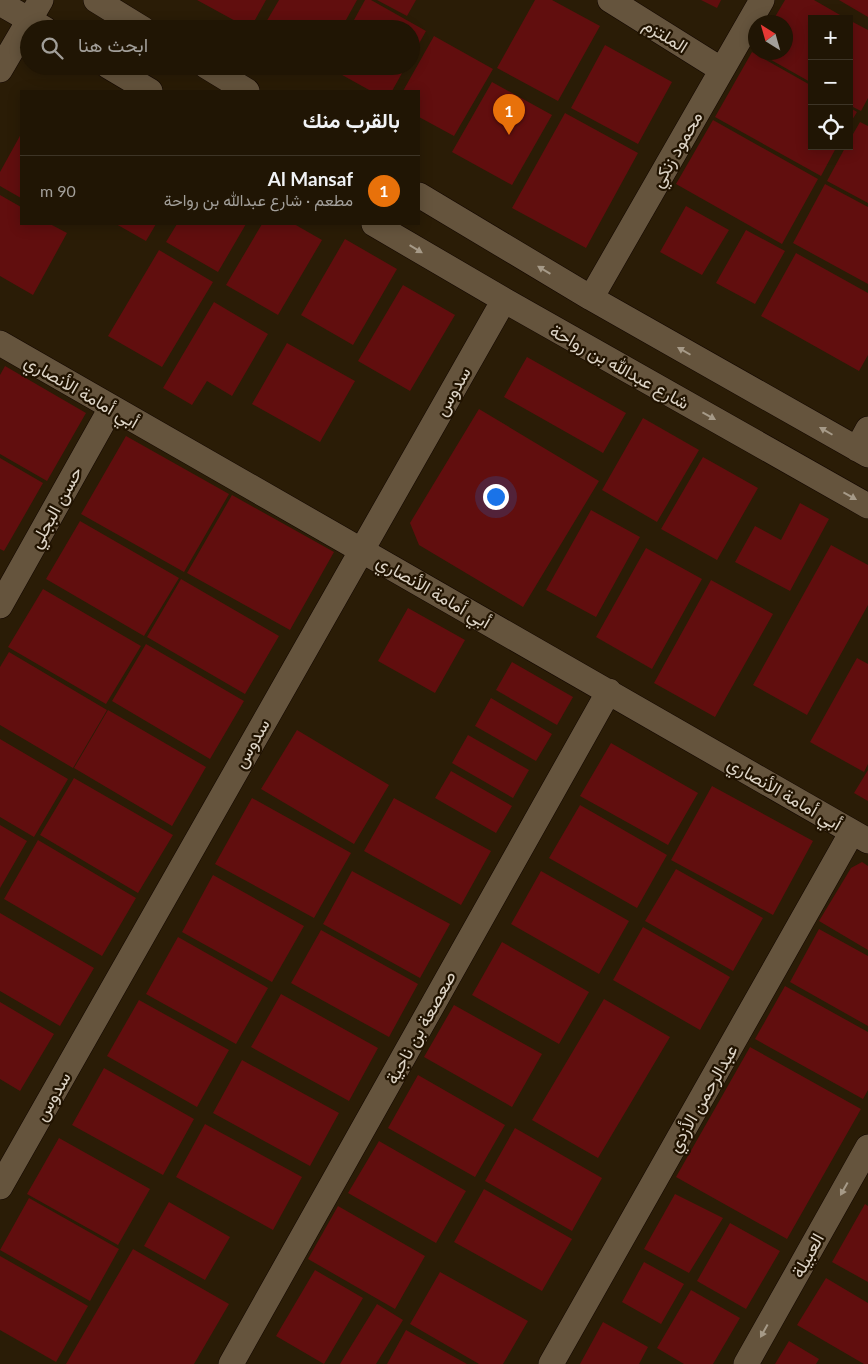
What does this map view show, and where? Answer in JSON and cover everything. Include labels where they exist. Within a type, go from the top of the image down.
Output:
[{"type":"street","points":[[96,0],[129,20]]},
{"type":"street","name":"الملتزم","points":[[610,0],[722,70]]},
{"type":"street","name":"محمود زنكي","points":[[591,298],[762,0]]},
{"type":"street","points":[[0,3],[38,16]]},
{"type":"street","points":[[0,70],[20,42]]},
{"type":"street","points":[[123,75],[148,90]]},
{"type":"street","points":[[221,75],[245,90]]},
{"type":"street","points":[[420,195],[591,298],[864,444]]},
{"type":"street","name":"شارع عبدالله بن رواحة","points":[[376,225],[504,300],[868,506]]},
{"type":"street","name":"سدوس","points":[[0,1187],[504,300]]},
{"type":"street","name":"أبي أمامة الأنصاري","points":[[0,344],[860,836]]},
{"type":"street","name":"حسن البجلي","points":[[0,606],[111,408]]},
{"type":"street","name":"صعصعة بن ناجية","points":[[232,1364],[609,691]]},
{"type":"street","name":"عبدالرحمن الأزدي","points":[[551,1364],[860,836]]},
{"type":"street","name":"العبيلة","points":[[746,1364],[868,1147]]},
{"type":"building","points":[[197,0],[266,0],[255,20],[234,20]]},
{"type":"building","points":[[279,0],[357,0],[346,20],[267,20]]},
{"type":"building","points":[[365,0],[371,0],[406,20],[354,20]]},
{"type":"building","points":[[377,0],[416,0],[407,16]]},
{"type":"building","points":[[535,0],[552,0],[600,26],[558,101],[497,68]]},
{"type":"building","points":[[701,0],[721,0],[717,8]]},
{"type":"building","points":[[785,0],[814,0],[840,15],[808,15],[808,81],[771,60],[793,60],[793,15],[776,15]]},
{"type":"building","points":[[839,0],[868,0],[868,17]]},
{"type":"building","points":[[853,22],[868,30],[868,98],[861,111],[853,107]]},
{"type":"building","points":[[420,28],[426,31],[420,42]]},
{"type":"building","points":[[434,36],[493,69],[454,136],[420,118],[420,90],[404,90],[412,75],[420,75],[420,61]]},
{"type":"building","points":[[605,45],[672,82],[638,144],[571,108]]},
{"type":"building","points":[[748,59],[766,60],[808,84],[808,150],[835,150],[821,176],[715,117]]},
{"type":"building","points":[[342,75],[401,75],[393,90],[369,90]]},
{"type":"building","points":[[492,82],[552,115],[512,185],[452,152]]},
{"type":"building","points":[[853,110],[857,112],[853,118]]},
{"type":"building","points":[[565,113],[638,153],[586,248],[512,208]]},
{"type":"building","points":[[713,120],[818,179],[782,244],[676,184]]},
{"type":"building","points":[[860,122],[868,126],[868,203],[827,181],[844,150],[853,150],[853,134]]},
{"type":"building","points":[[20,136],[20,197],[0,186],[0,172]]},
{"type":"building","points":[[825,184],[868,207],[868,284],[793,243]]},
{"type":"building","points":[[0,195],[20,206],[20,225],[52,225],[67,233],[33,295],[0,276]]},
{"type":"building","points":[[686,206],[729,230],[702,275],[660,252]]},
{"type":"building","points":[[118,225],[155,225],[146,241]]},
{"type":"building","points":[[176,225],[245,225],[218,272],[166,242]]},
{"type":"building","points":[[261,225],[296,225],[322,240],[278,315],[226,285]]},
{"type":"building","points":[[746,230],[785,251],[755,304],[716,283]]},
{"type":"building","points":[[345,239],[397,269],[353,345],[301,315]]},
{"type":"building","points":[[159,250],[213,282],[162,367],[108,336]]},
{"type":"building","points":[[796,253],[868,293],[868,355],[859,371],[761,316]]},
{"type":"building","points":[[403,285],[455,315],[410,391],[358,361]]},
{"type":"building","points":[[214,302],[268,334],[232,396],[207,381],[192,405],[163,388]]},
{"type":"building","points":[[287,343],[355,381],[320,442],[252,404]]},
{"type":"building","points":[[527,357],[626,413],[603,453],[504,397]]},
{"type":"building","points":[[5,366],[86,413],[47,481],[0,454],[0,375]]},
{"type":"building","points":[[479,409],[599,481],[523,607],[419,545],[410,523]]},
{"type":"building","points":[[643,418],[699,450],[657,522],[602,490]]},
{"type":"building","points":[[126,436],[229,494],[184,572],[81,514]]},
{"type":"building","points":[[703,457],[758,488],[717,560],[661,529]]},
{"type":"building","points":[[0,458],[43,483],[4,551],[0,549]]},
{"type":"building","points":[[232,495],[334,552],[290,630],[187,573]]},
{"type":"building","points":[[800,503],[829,519],[790,591],[735,562],[755,526],[781,540]]},
{"type":"building","points":[[591,510],[640,537],[596,617],[546,590]]},
{"type":"building","points":[[80,521],[179,578],[144,636],[46,579]]},
{"type":"building","points":[[831,545],[868,565],[868,605],[807,715],[753,685]]},
{"type":"building","points":[[646,548],[702,579],[652,669],[596,637]]},
{"type":"building","points":[[181,579],[279,636],[245,694],[147,637]]},
{"type":"building","points":[[711,580],[773,614],[715,717],[654,683]]},
{"type":"building","points":[[43,589],[141,646],[106,704],[8,647]]},
{"type":"building","points":[[408,608],[465,640],[435,693],[378,661]]},
{"type":"building","points":[[146,644],[244,701],[210,759],[112,701]]},
{"type":"building","points":[[9,652],[107,710],[73,768],[0,725],[0,667]]},
{"type":"building","points":[[857,658],[868,664],[868,764],[864,772],[810,742]]},
{"type":"building","points":[[512,662],[573,697],[557,725],[496,690]]},
{"type":"building","points":[[491,698],[552,734],[536,761],[475,726]]},
{"type":"building","points":[[108,710],[206,767],[172,826],[74,768]]},
{"type":"building","points":[[297,730],[389,785],[354,844],[261,789]]},
{"type":"building","points":[[468,735],[529,770],[513,798],[452,763]]},
{"type":"building","points":[[0,739],[68,779],[34,837],[0,817]]},
{"type":"building","points":[[611,743],[698,793],[668,845],[580,796]]},
{"type":"building","points":[[868,770],[868,801],[854,793]]},
{"type":"building","points":[[451,771],[512,806],[496,833],[435,798]]},
{"type":"building","points":[[74,778],[173,835],[138,893],[40,835]]},
{"type":"building","points":[[712,786],[813,841],[773,915],[671,860]]},
{"type":"building","points":[[252,798],[351,853],[314,918],[215,864]]},
{"type":"building","points":[[394,798],[491,851],[461,905],[364,851]]},
{"type":"building","points":[[580,805],[667,855],[637,908],[549,858]]},
{"type":"building","points":[[0,825],[27,841],[0,888]]},
{"type":"building","points":[[38,840],[136,898],[102,956],[4,899]]},
{"type":"building","points":[[862,862],[868,866],[868,950],[819,921],[851,868]]},
{"type":"building","points":[[676,869],[763,918],[733,971],[645,921]]},
{"type":"building","points":[[352,871],[450,924],[420,978],[323,924]]},
{"type":"building","points":[[541,871],[629,921],[599,974],[511,924]]},
{"type":"building","points":[[213,875],[304,926],[272,982],[182,932]]},
{"type":"building","points":[[0,913],[94,968],[60,1026],[0,991]]},
{"type":"building","points":[[643,927],[730,977],[700,1030],[613,980]]},
{"type":"building","points":[[819,929],[868,956],[868,1026],[790,982]]},
{"type":"building","points":[[321,930],[418,984],[389,1037],[291,983]]},
{"type":"building","points":[[178,937],[268,988],[236,1044],[146,994]]},
{"type":"building","points":[[502,942],[589,992],[559,1044],[472,995]]},
{"type":"building","points":[[785,986],[868,1032],[868,1090],[863,1099],[755,1039]]},
{"type":"building","points":[[281,994],[378,1048],[349,1101],[251,1047]]},
{"type":"building","points":[[604,999],[670,1037],[598,1158],[532,1120]]},
{"type":"building","points":[[139,1000],[229,1050],[197,1107],[107,1056]]},
{"type":"building","points":[[0,1002],[54,1034],[20,1091],[0,1079]]},
{"type":"building","points":[[454,1005],[542,1054],[512,1107],[424,1057]]},
{"type":"building","points":[[750,1047],[861,1109],[787,1239],[676,1177]]},
{"type":"building","points":[[242,1060],[339,1113],[310,1166],[213,1113]]},
{"type":"building","points":[[104,1068],[194,1119],[163,1175],[72,1125]]},
{"type":"building","points":[[418,1075],[505,1125],[475,1177],[388,1128]]},
{"type":"building","points":[[205,1124],[302,1177],[273,1230],[176,1177]]},
{"type":"building","points":[[515,1128],[602,1178],[572,1231],[485,1181]]},
{"type":"building","points":[[59,1138],[150,1189],[118,1245],[27,1194]]},
{"type":"building","points":[[379,1141],[466,1191],[436,1243],[348,1193]]},
{"type":"building","points":[[484,1189],[572,1239],[542,1291],[454,1242]]},
{"type":"building","points":[[675,1194],[723,1218],[689,1273],[644,1249]]},
{"type":"building","points":[[29,1198],[119,1249],[90,1301],[0,1250]]},
{"type":"building","points":[[169,1202],[230,1237],[205,1280],[144,1246]]},
{"type":"building","points":[[865,1204],[868,1206],[868,1282],[832,1262]]},
{"type":"building","points":[[338,1206],[425,1256],[395,1309],[308,1259]]},
{"type":"building","points":[[730,1223],[780,1251],[746,1309],[697,1281]]},
{"type":"building","points":[[133,1249],[229,1304],[194,1364],[66,1364]]},
{"type":"building","points":[[0,1256],[88,1306],[56,1362],[0,1330]]},
{"type":"building","points":[[644,1262],[684,1284],[661,1324],[622,1302]]},
{"type":"building","points":[[315,1270],[363,1298],[324,1364],[276,1336]]},
{"type":"building","points":[[440,1272],[528,1321],[503,1364],[479,1364],[410,1324]]},
{"type":"building","points":[[826,1278],[868,1303],[868,1364],[864,1364],[797,1325]]},
{"type":"building","points":[[691,1290],[740,1318],[713,1364],[684,1364],[657,1348]]},
{"type":"building","points":[[377,1304],[403,1320],[376,1364],[340,1364]]},
{"type":"building","points":[[603,1322],[648,1347],[639,1364],[580,1364]]},
{"type":"building","points":[[406,1330],[467,1364],[387,1364]]},
{"type":"building","points":[[789,1341],[819,1359],[816,1364],[775,1364]]},
{"type":"place","name":"Al Mansaf","points":[[509,135]]}]
